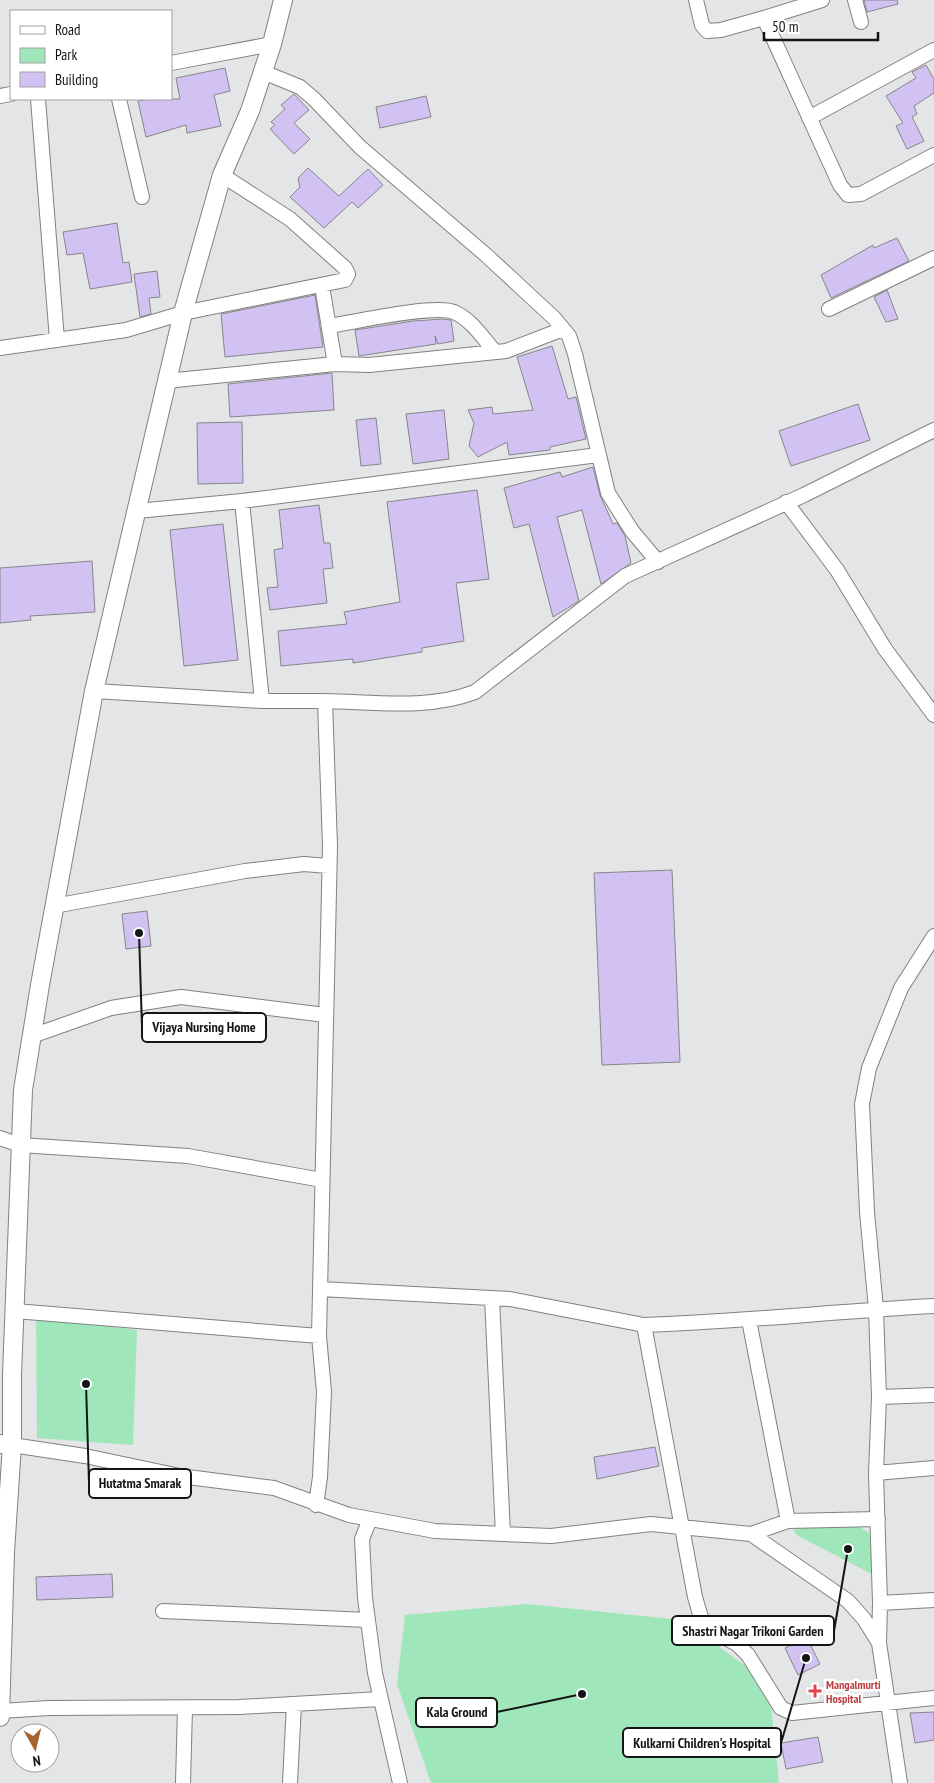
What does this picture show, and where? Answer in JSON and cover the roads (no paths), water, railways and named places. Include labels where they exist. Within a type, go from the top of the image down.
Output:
[{"type":"street","points":[[0,1716],[6,1444],[15,1311],[23,1090],[54,906],[94,691],[182,313],[222,175],[250,111],[272,44],[283,0]]},
{"type":"street","points":[[696,0],[702,25],[707,31],[721,30],[822,0]]},
{"type":"street","points":[[855,0],[862,22]]},
{"type":"street","points":[[764,18],[840,185],[848,195],[862,194],[934,155]]},
{"type":"street","points":[[172,62],[272,44]]},
{"type":"street","points":[[809,118],[934,50]]},
{"type":"street","points":[[263,72],[300,87],[314,99],[360,147],[486,255],[554,318],[569,336],[608,493],[618,512],[658,562]]},
{"type":"street","points":[[38,100],[58,340]]},
{"type":"street","points":[[119,100],[142,197]]},
{"type":"street","points":[[0,348],[126,330],[182,313],[346,280],[348,274],[345,268],[290,219],[222,175]]},
{"type":"street","points":[[829,310],[934,258]]},
{"type":"street","points":[[322,286],[335,364]]},
{"type":"street","points":[[329,326],[423,312],[452,312],[471,323],[495,352]]},
{"type":"street","points":[[166,381],[335,364],[369,365],[495,352],[524,345],[563,329]]},
{"type":"street","points":[[94,691],[262,701],[423,704],[458,698],[475,692],[625,576],[786,502],[934,430]]},
{"type":"street","points":[[137,511],[242,501],[598,455]]},
{"type":"street","points":[[242,501],[262,701]]},
{"type":"street","points":[[786,502],[836,570],[885,649],[934,715]]},
{"type":"street","points":[[316,1505],[320,1477],[324,1392],[319,1336],[326,1084],[325,1014],[328,866],[330,846],[325,701]]},
{"type":"street","points":[[54,906],[245,870],[304,864],[328,866]]},
{"type":"street","points":[[900,1783],[879,1643],[876,1309],[867,1212],[862,1104],[869,1068],[901,988],[934,936]]},
{"type":"street","points":[[32,1036],[111,1008],[181,997],[325,1014]]},
{"type":"street","points":[[0,1138],[20,1145],[188,1156],[322,1180]]},
{"type":"street","points":[[320,1289],[510,1299],[644,1325],[748,1320],[934,1306]]},
{"type":"street","points":[[492,1298],[503,1534]]},
{"type":"street","points":[[15,1311],[319,1336]]},
{"type":"street","points":[[748,1320],[788,1522]]},
{"type":"street","points":[[644,1325],[682,1527],[702,1621],[712,1631],[737,1644],[748,1655],[781,1708],[792,1713],[934,1698]]},
{"type":"street","points":[[878,1397],[934,1395]]},
{"type":"street","points":[[6,1444],[85,1456],[180,1476],[274,1488],[316,1505],[370,1519],[435,1531],[551,1536],[651,1524],[751,1534],[788,1522],[878,1519]]},
{"type":"street","points":[[876,1473],[934,1468]]},
{"type":"street","points":[[370,1519],[362,1539],[368,1620],[380,1699],[400,1783]]},
{"type":"street","points":[[751,1534],[848,1601],[864,1619],[879,1643]]},
{"type":"street","points":[[880,1603],[934,1600]]},
{"type":"street","points":[[163,1611],[368,1620]]},
{"type":"street","points":[[0,1711],[49,1708],[185,1708],[380,1699]]},
{"type":"street","points":[[290,1783],[294,1704]]},
{"type":"street","points":[[183,1783],[185,1708]]},
{"type":"place","name":"Vijaya Nursing Home","points":[[139,933]]},
{"type":"place","name":"Hutatma Smarak","points":[[86,1384]]},
{"type":"place","name":"Shastri Nagar Trikoni Garden","points":[[848,1549]]},
{"type":"place","name":"Kulkarni Children's Hospital","points":[[806,1658]]},
{"type":"place","name":"Mangalmurti Hospital","points":[[815,1691]]},
{"type":"place","name":"Kala Ground","points":[[582,1694]]}]
